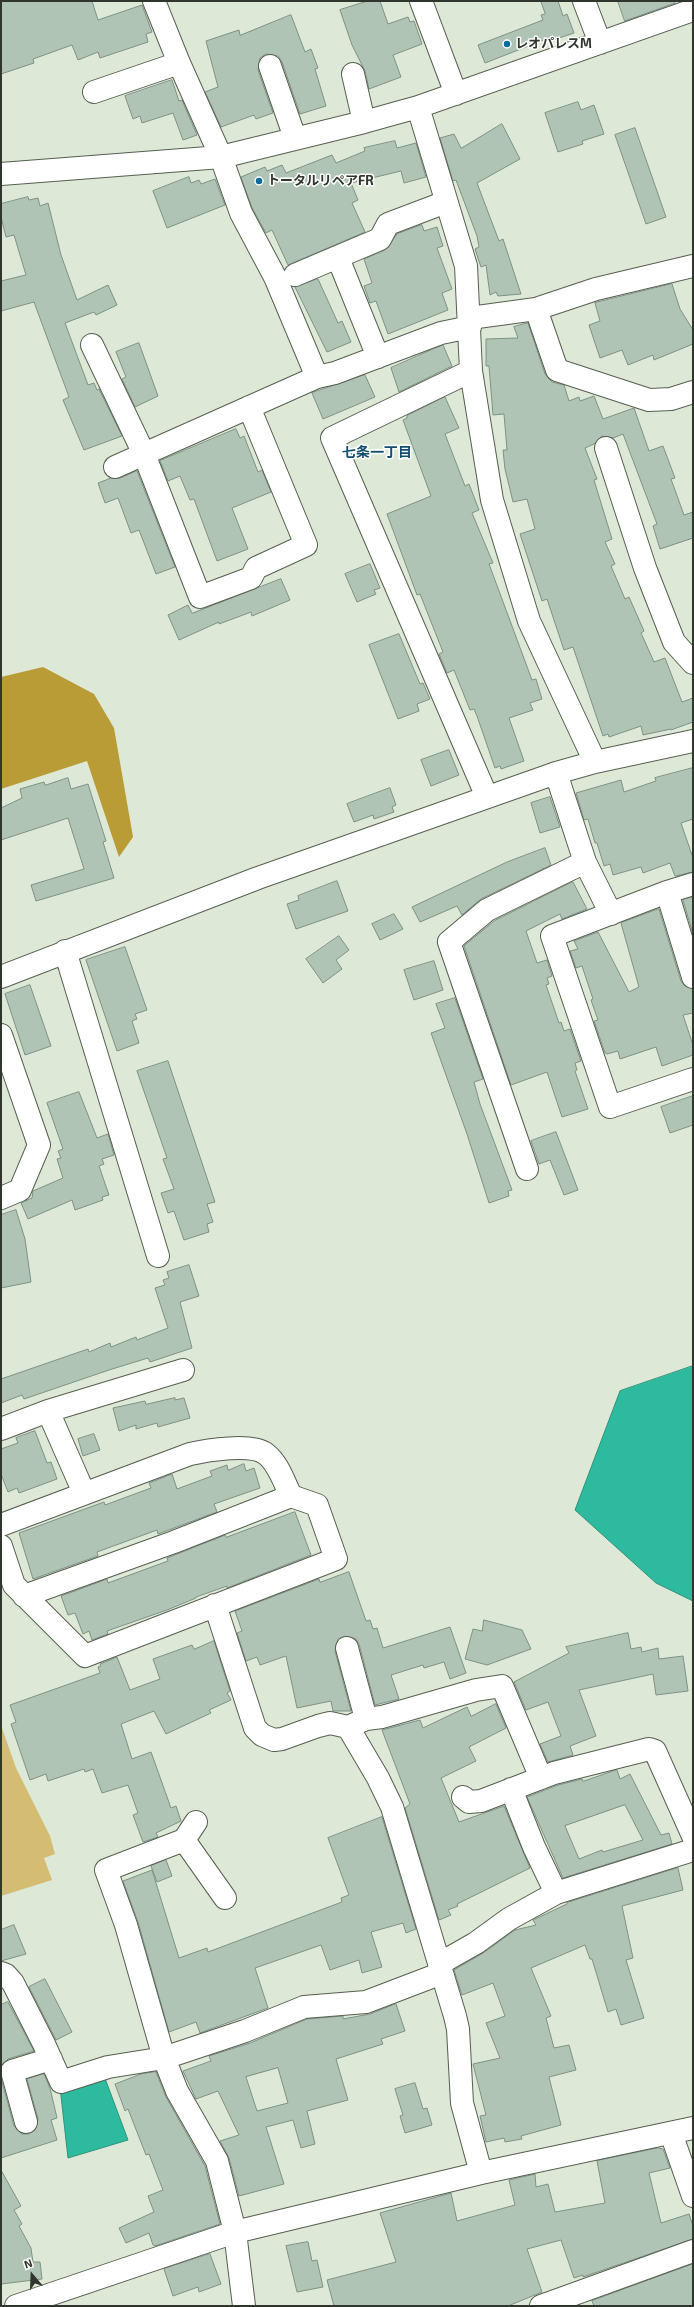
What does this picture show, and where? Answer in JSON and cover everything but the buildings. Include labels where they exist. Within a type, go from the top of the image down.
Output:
[{"type":"street","points":[[154,1],[179,63],[221,157],[241,213],[275,278],[317,377]]},
{"type":"street","points":[[421,1],[456,94]]},
{"type":"street","points":[[584,1],[600,43]]},
{"type":"street","points":[[1,174],[221,157],[364,122],[418,107],[693,10]]},
{"type":"street","points":[[94,92],[179,63]]},
{"type":"street","points":[[270,66],[295,138]]},
{"type":"street","points":[[353,74],[364,122]]},
{"type":"street","points":[[418,107],[466,266],[472,371],[492,500],[529,621],[595,762]]},
{"type":"street","points":[[295,275],[380,239],[388,224],[446,202]]},
{"type":"street","points":[[338,258],[378,357]]},
{"type":"street","points":[[115,467],[317,377],[335,373],[470,322],[536,309],[596,289],[693,266]]},
{"type":"street","points":[[536,309],[558,370],[649,400],[671,399],[693,392]]},
{"type":"street","points":[[92,345],[144,454],[200,598],[251,578],[256,568],[306,546],[250,407]]},
{"type":"street","points":[[472,371],[332,438],[487,797]]},
{"type":"street","points":[[606,448],[645,568],[674,642],[693,663]]},
{"type":"street","points":[[1,977],[65,951],[258,878],[556,773],[595,762],[693,741]]},
{"type":"street","points":[[556,773],[585,862],[611,914]]},
{"type":"street","points":[[527,1169],[449,942],[487,910],[585,862]]},
{"type":"street","points":[[693,884],[667,892],[552,936],[610,1107],[693,1079]]},
{"type":"street","points":[[667,892],[693,977]]},
{"type":"street","points":[[65,951],[158,1256]]},
{"type":"street","points":[[1,1035],[39,1145],[20,1190],[1,1198]]},
{"type":"street","points":[[1,1429],[48,1411],[183,1370]]},
{"type":"street","points":[[48,1411],[84,1494]]},
{"type":"street","points":[[1,1525],[190,1454],[210,1449],[256,1449],[265,1453],[273,1461],[291,1496]]},
{"type":"street","points":[[1,1546],[14,1585],[24,1596],[85,1656],[336,1559],[317,1505],[291,1496],[174,1542],[24,1596]]},
{"type":"street","points":[[215,1605],[255,1728],[262,1735],[274,1740],[324,1724],[357,1723],[476,1690],[502,1686],[541,1778]]},
{"type":"street","points":[[347,1648],[357,1723],[378,1778],[392,1807],[458,2029],[462,2103],[481,2173]]},
{"type":"street","points":[[463,1797],[469,1802],[481,1801],[541,1778],[649,1749],[655,1751],[693,1836]]},
{"type":"street","points":[[511,1789],[534,1847],[556,1893]]},
{"type":"street","points":[[196,1822],[184,1840],[106,1870],[126,1925],[164,2058],[178,2091],[217,2161],[235,2232],[244,2306]]},
{"type":"street","points":[[184,1840],[226,1898]]},
{"type":"street","points":[[1,1974],[6,1975],[13,1983],[61,2082],[108,2067],[164,2058],[245,2030],[304,2007],[366,2002],[441,1968],[509,1919],[556,1893],[693,1850]]},
{"type":"street","points":[[26,2122],[12,2071],[51,2059]]},
{"type":"street","points":[[16,2306],[235,2232],[481,2173],[693,2128]]},
{"type":"street","points":[[671,2133],[693,2196]]},
{"type":"street","points":[[542,2306],[693,2251]]},
{"type":"shaded area","points":[[43,667],[94,694],[114,728],[133,837],[119,857],[87,761],[1,789],[1,677]]},
{"type":"shaded area","points":[[1,1725],[16,1768],[50,1836],[55,1854],[44,1858],[52,1880],[1,1896]]},
{"type":"water","points":[[693,1366],[693,1601],[656,1583],[575,1510],[620,1391]]},
{"type":"water","points":[[103,2073],[128,2140],[68,2158],[60,2087]]},
{"type":"place","name":"レオパレスM","points":[[507,44]]},
{"type":"place","name":"トータルリペアFR","points":[[259,181]]},
{"type":"district","name":"七条一丁目","points":[[377,452]]}]
